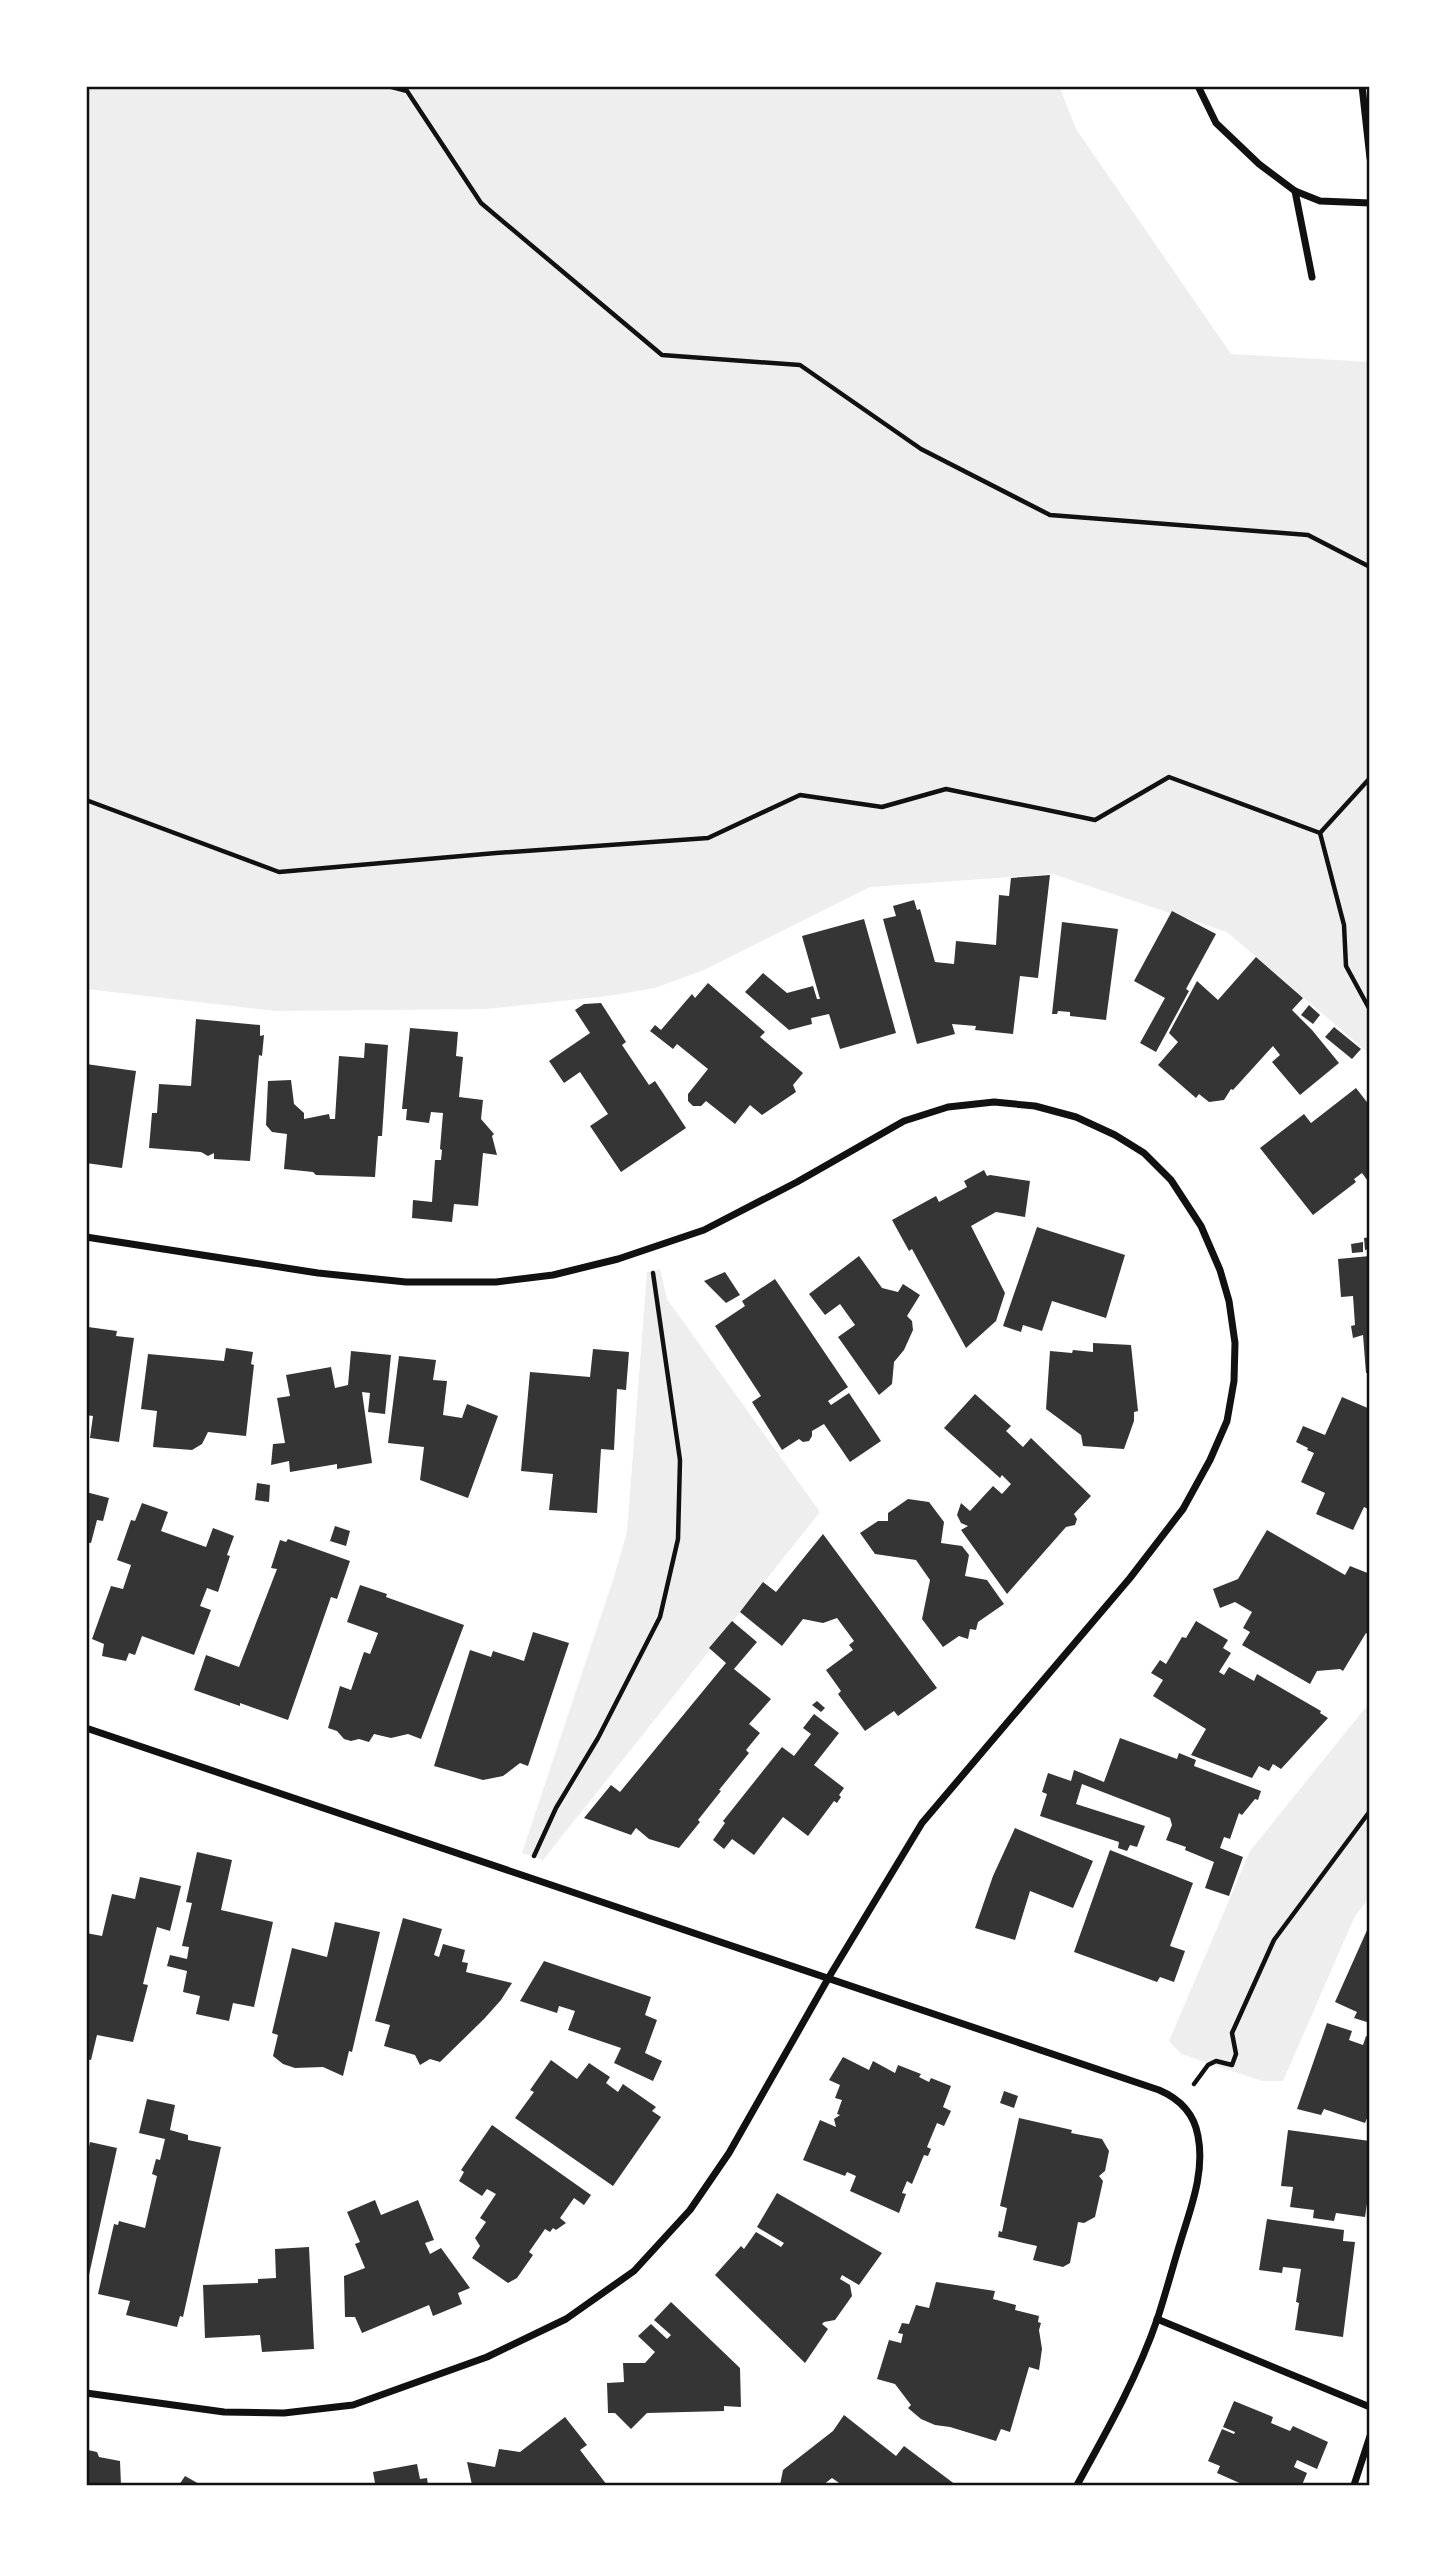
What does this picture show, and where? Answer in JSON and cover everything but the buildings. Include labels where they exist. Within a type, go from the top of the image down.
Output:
[{"type":"street","points":[[1198,86],[1216,123],[1259,164],[1295,191],[1320,201],[1370,203]]},
{"type":"street","points":[[1362,86],[1370,158]]},
{"type":"street","points":[[1295,191],[1312,277]]},
{"type":"street","points":[[86,1237],[318,1273],[406,1282],[496,1283],[553,1275],[649,1249],[704,1230],[797,1182],[904,1121],[948,1107],[994,1102],[1035,1106],[1076,1117],[1115,1135],[1144,1153],[1171,1180],[1201,1226],[1220,1270],[1229,1301],[1235,1343],[1234,1381],[1227,1421],[1210,1460],[1183,1509],[1130,1578],[922,1823],[829,1977],[729,2153],[690,2210],[634,2271],[566,2319],[487,2357],[353,2405],[284,2413],[224,2412],[86,2393]]},
{"type":"street","points":[[86,1728],[829,1977],[1159,2090],[1181,2102],[1190,2113],[1198,2135],[1200,2160],[1197,2188],[1157,2319],[1112,2422],[1077,2485]]},
{"type":"street","points":[[1157,2319],[1370,2407]]},
{"type":"street","points":[[1354,2485],[1370,2436]]},
{"type":"path","points":[[388,86],[407,91],[481,203],[662,355],[800,365],[921,449],[1050,514],[1308,535],[1370,568]]},
{"type":"path","points":[[86,800],[279,872],[708,838],[800,795],[882,807],[946,789],[1095,820],[1168,778],[1320,833]]},
{"type":"path","points":[[1320,833],[1370,778]]},
{"type":"path","points":[[1320,833],[1344,925],[1346,966],[1370,1010]]},
{"type":"path","points":[[525,1875],[556,1808],[598,1738],[660,1617],[678,1539],[680,1460],[649,1249]]},
{"type":"path","points":[[1208,2064],[1216,2061],[1232,2065],[1236,2054],[1232,2033],[1274,1940],[1370,1811]]},
{"type":"shaded area","points":[[86,86],[1059,86],[1076,129],[1231,354],[1370,362],[1370,1059],[1366,1051],[1227,932],[1053,874],[870,887],[706,969],[655,988],[608,996],[486,1009],[276,1011],[86,989]]},
{"type":"shaded area","points":[[660,1269],[667,1299],[820,1512],[543,1860],[522,1853],[627,1532],[647,1272]]},
{"type":"shaded area","points":[[1370,1702],[1370,1897],[1355,1916],[1283,2081],[1262,2081],[1181,2054],[1169,2041],[1250,1851]]}]
